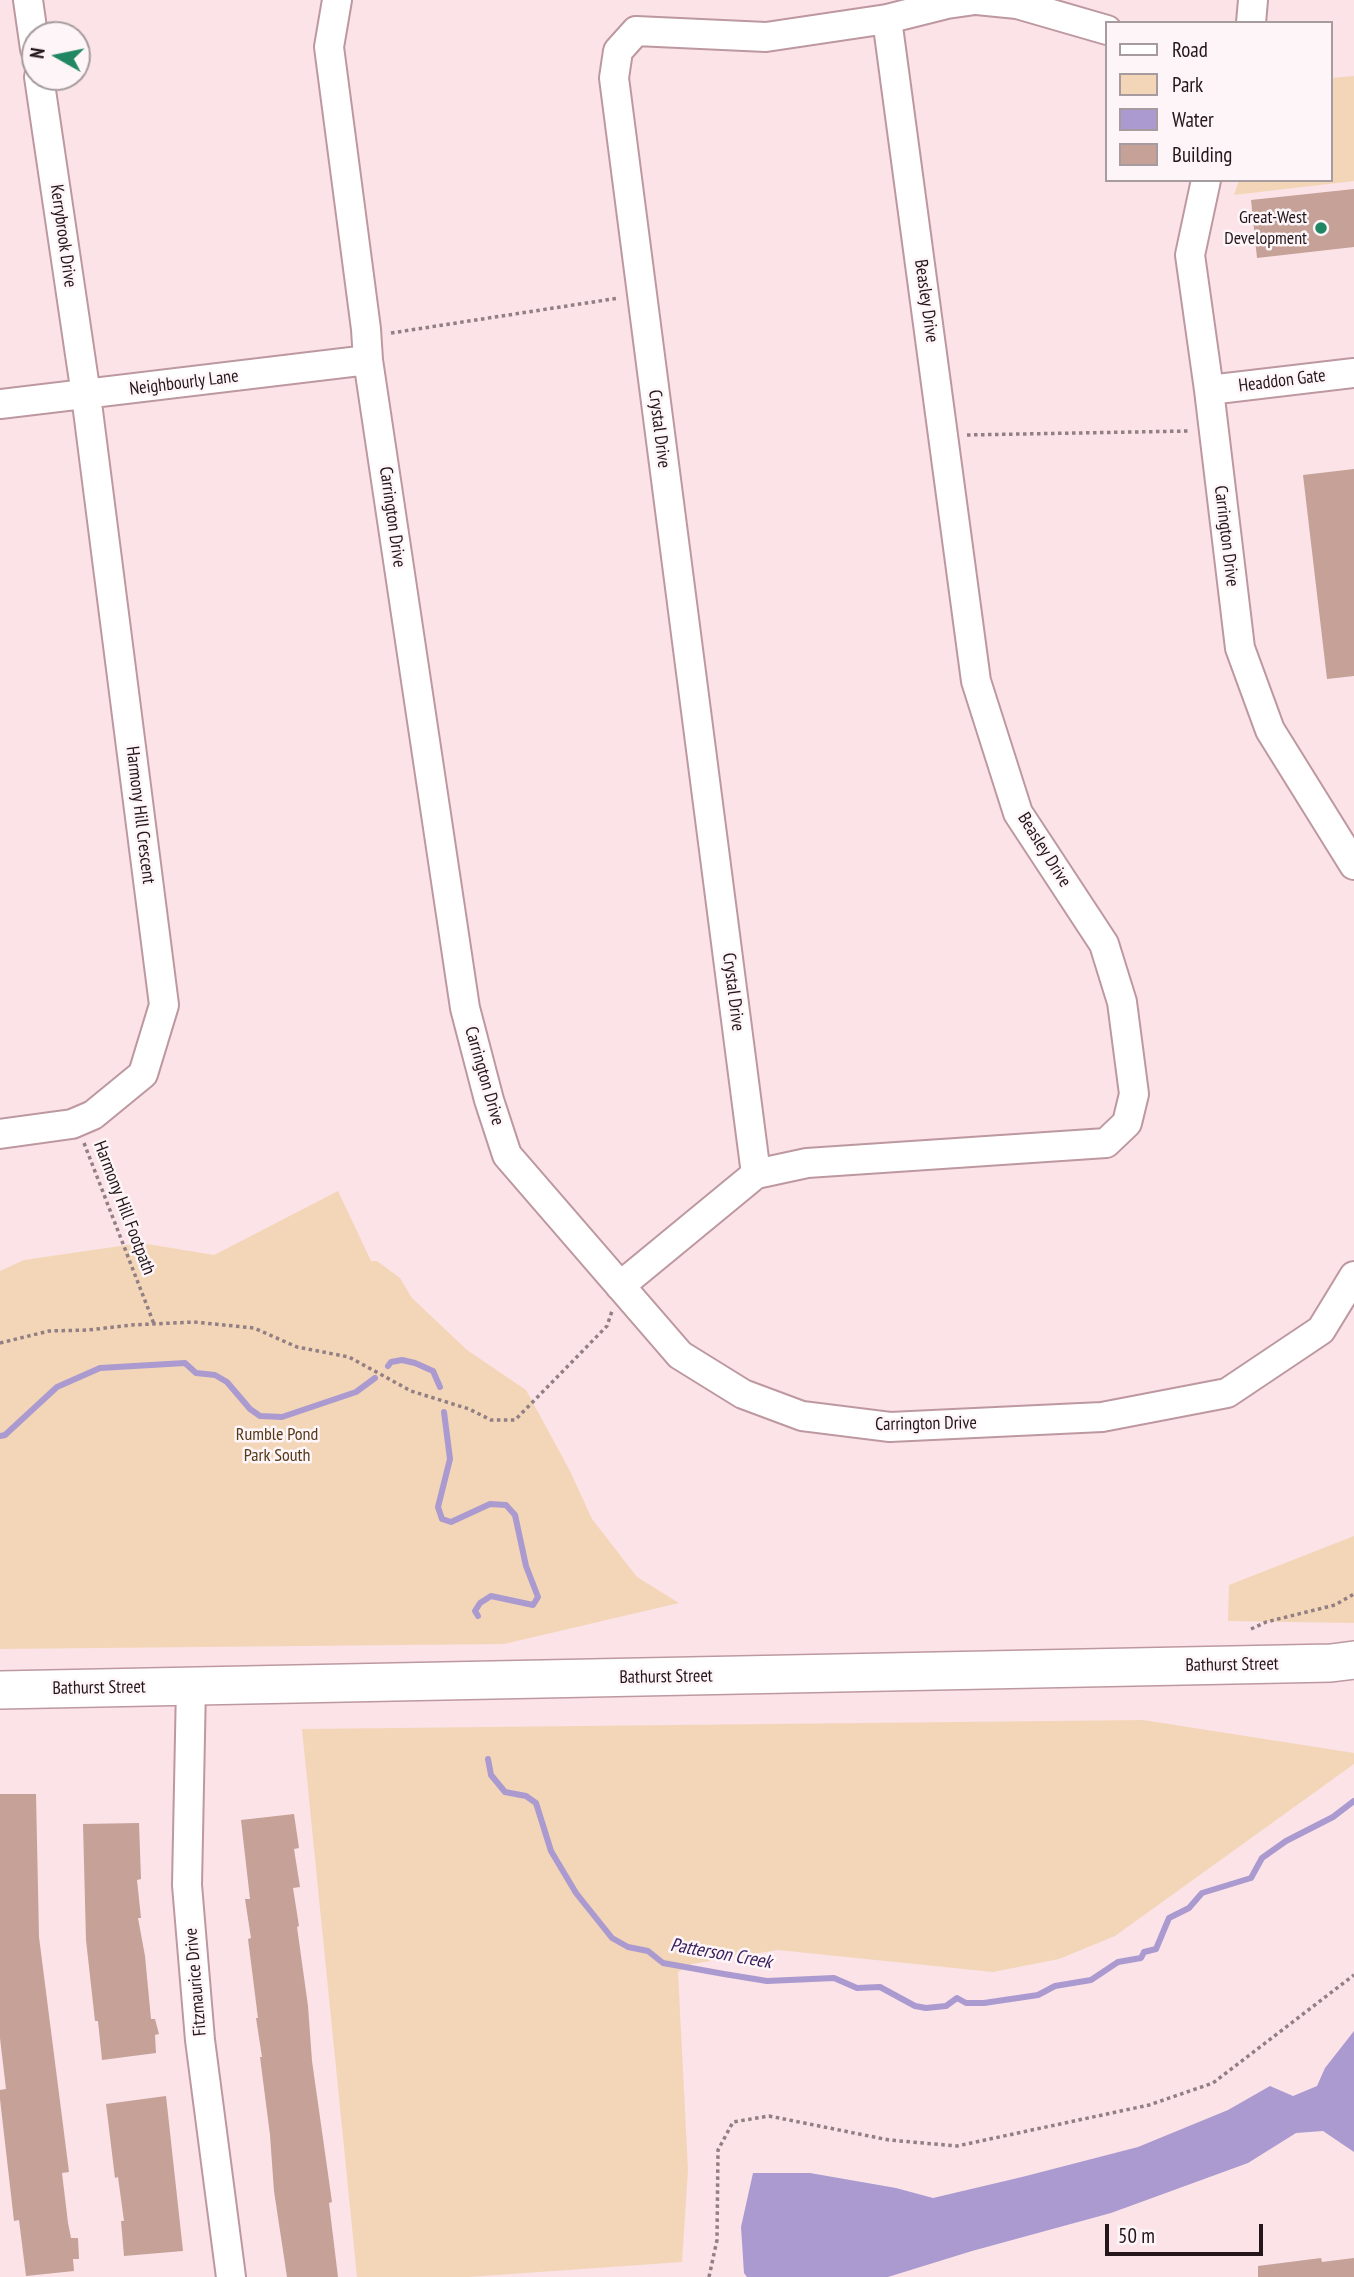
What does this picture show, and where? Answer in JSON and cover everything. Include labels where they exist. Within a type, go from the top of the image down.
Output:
[{"type":"main road","name":"Bathurst Street","points":[[0,1690],[1346,1664]]},
{"type":"street","points":[[28,0],[31,21]]},
{"type":"street","name":"Carrington Drive","points":[[337,0],[329,47],[368,348],[465,1007],[489,1100],[507,1155],[680,1354],[743,1394],[802,1416],[890,1427],[1102,1417],[1227,1393],[1321,1330],[1354,1276]]},
{"type":"street","name":"Crystal Drive","points":[[756,1174],[614,78],[618,51],[636,31],[766,37],[887,19],[947,4],[976,0],[1017,4],[1106,30]]},
{"type":"street","points":[[1251,21],[1253,0]]},
{"type":"street","name":"Beasley Drive","points":[[620,1286],[756,1174],[807,1163],[1106,1143],[1127,1124],[1134,1094],[1122,1002],[1104,944],[1018,813],[976,681],[887,19]]},
{"type":"street","name":"Kerrybrook Drive","points":[[41,91],[86,395]]},
{"type":"street","name":"Carrington Drive","points":[[1206,182],[1190,255],[1240,648],[1270,730],[1354,865]]},
{"type":"street","name":"Neighbourly Lane","points":[[0,404],[86,395],[368,348]]},
{"type":"street","name":"Headdon Gate","points":[[1209,390],[1354,373]]},
{"type":"street","name":"Harmony Hill Crescent","points":[[0,1134],[76,1123],[93,1115],[143,1074],[164,1005],[86,395]]},
{"type":"street","name":"Fitzmaurice Drive","points":[[191,1686],[187,1885],[200,2040],[231,2277]]},
{"type":"path","points":[[368,348],[642,294]]},
{"type":"path","points":[[944,436],[1213,430]]},
{"type":"path","name":"Harmony Hill Footpath","points":[[76,1123],[154,1324]]},
{"type":"path","points":[[0,1343],[49,1331],[88,1331],[154,1324],[194,1322],[254,1328],[297,1347],[349,1357],[411,1391],[469,1409],[491,1420],[515,1420],[607,1326],[620,1286]]},
{"type":"path","points":[[1251,1629],[1266,1622],[1335,1605],[1354,1594]]},
{"type":"path","points":[[709,2277],[717,2240],[718,2150],[733,2122],[769,2116],[889,2140],[957,2146],[1149,2105],[1213,2083],[1354,1975]]},
{"type":"green space","points":[[1354,76],[1354,181],[1234,195],[1238,182],[1333,182],[1333,78]]},
{"type":"green space","name":"Rumble Pond Park South","points":[[338,1191],[371,1261],[377,1261],[400,1278],[412,1298],[467,1350],[526,1390],[569,1469],[592,1519],[637,1577],[679,1603],[504,1644],[0,1649],[0,1271],[24,1260],[141,1243],[214,1255]]},
{"type":"green space","points":[[1354,1536],[1354,1623],[1228,1621],[1229,1585]]},
{"type":"green space","points":[[1143,1720],[1354,1753],[1354,1764],[1115,1936],[1059,1959],[993,1972],[778,1950],[692,1964],[678,1972],[688,2170],[682,2262],[468,2277],[357,2277],[302,1729]]},
{"type":"water","points":[[1354,2031],[1354,2152],[1323,2131],[1296,2133],[1248,2163],[1111,2213],[888,2277],[747,2277],[744,2273],[741,2227],[753,2173],[810,2173],[896,2188],[933,2198],[1022,2177],[1138,2147],[1228,2110],[1270,2086],[1293,2096],[1317,2086],[1325,2068]]},
{"type":"building","points":[[1354,189],[1354,247],[1257,258],[1251,200]]},
{"type":"building","points":[[1354,469],[1354,676],[1327,679],[1303,475]]},
{"type":"building","points":[[0,1794],[36,1794],[39,1937],[69,2172],[62,2173],[68,2223],[71,2238],[78,2238],[79,2259],[73,2259],[74,2271],[26,2276],[19,2220],[14,2221],[0,2099],[0,2090],[6,2089],[0,2038]]},
{"type":"building","points":[[294,1814],[299,1848],[294,1849],[300,1887],[293,1888],[312,2061],[332,2202],[329,2203],[338,2277],[287,2277],[274,2191],[248,1939],[251,1938],[245,1899],[250,1899],[241,1820]]},
{"type":"building","points":[[139,1823],[141,1879],[137,1880],[141,1918],[138,1918],[151,2019],[155,2019],[159,2034],[155,2035],[156,2053],[102,2060],[86,1940],[83,1824]]},
{"type":"building","points":[[166,2096],[183,2251],[124,2256],[121,2221],[124,2221],[118,2177],[115,2178],[106,2104]]},
{"type":"building","points":[[1321,2258],[1322,2262],[1354,2258],[1354,2277],[1258,2277],[1258,2266]]},
{"type":"waterway","name":"Patterson Creek","points":[[388,1366],[391,1362],[402,1360],[415,1363],[433,1371],[440,1387]]},
{"type":"waterway","name":"Patterson Creek","points":[[0,1436],[5,1435],[57,1387],[100,1368],[185,1363],[196,1373],[215,1375],[227,1382],[250,1409],[260,1416],[282,1417],[356,1392],[375,1378]]},
{"type":"waterway","name":"Patterson Creek","points":[[444,1412],[450,1459],[438,1507],[442,1519],[451,1522],[490,1504],[506,1505],[515,1515],[526,1566],[538,1597],[533,1605],[491,1596],[480,1603],[475,1611],[478,1616]]},
{"type":"waterway","name":"Patterson Creek","points":[[488,1759],[491,1775],[505,1792],[526,1796],[536,1803],[551,1851],[576,1893],[612,1938],[628,1947],[648,1951],[663,1963],[767,1981],[834,1978],[857,1988],[880,1987],[915,2006],[926,2008],[946,2006],[957,1998],[966,2003],[984,2003],[1038,1995],[1055,1986],[1091,1980],[1118,1962],[1141,1958],[1144,1952],[1156,1949],[1169,1918],[1189,1908],[1202,1893],[1251,1878],[1262,1858],[1286,1841],[1333,1817],[1354,1801]]},
{"type":"place","name":"Great-West Development","points":[[1321,228]]}]
